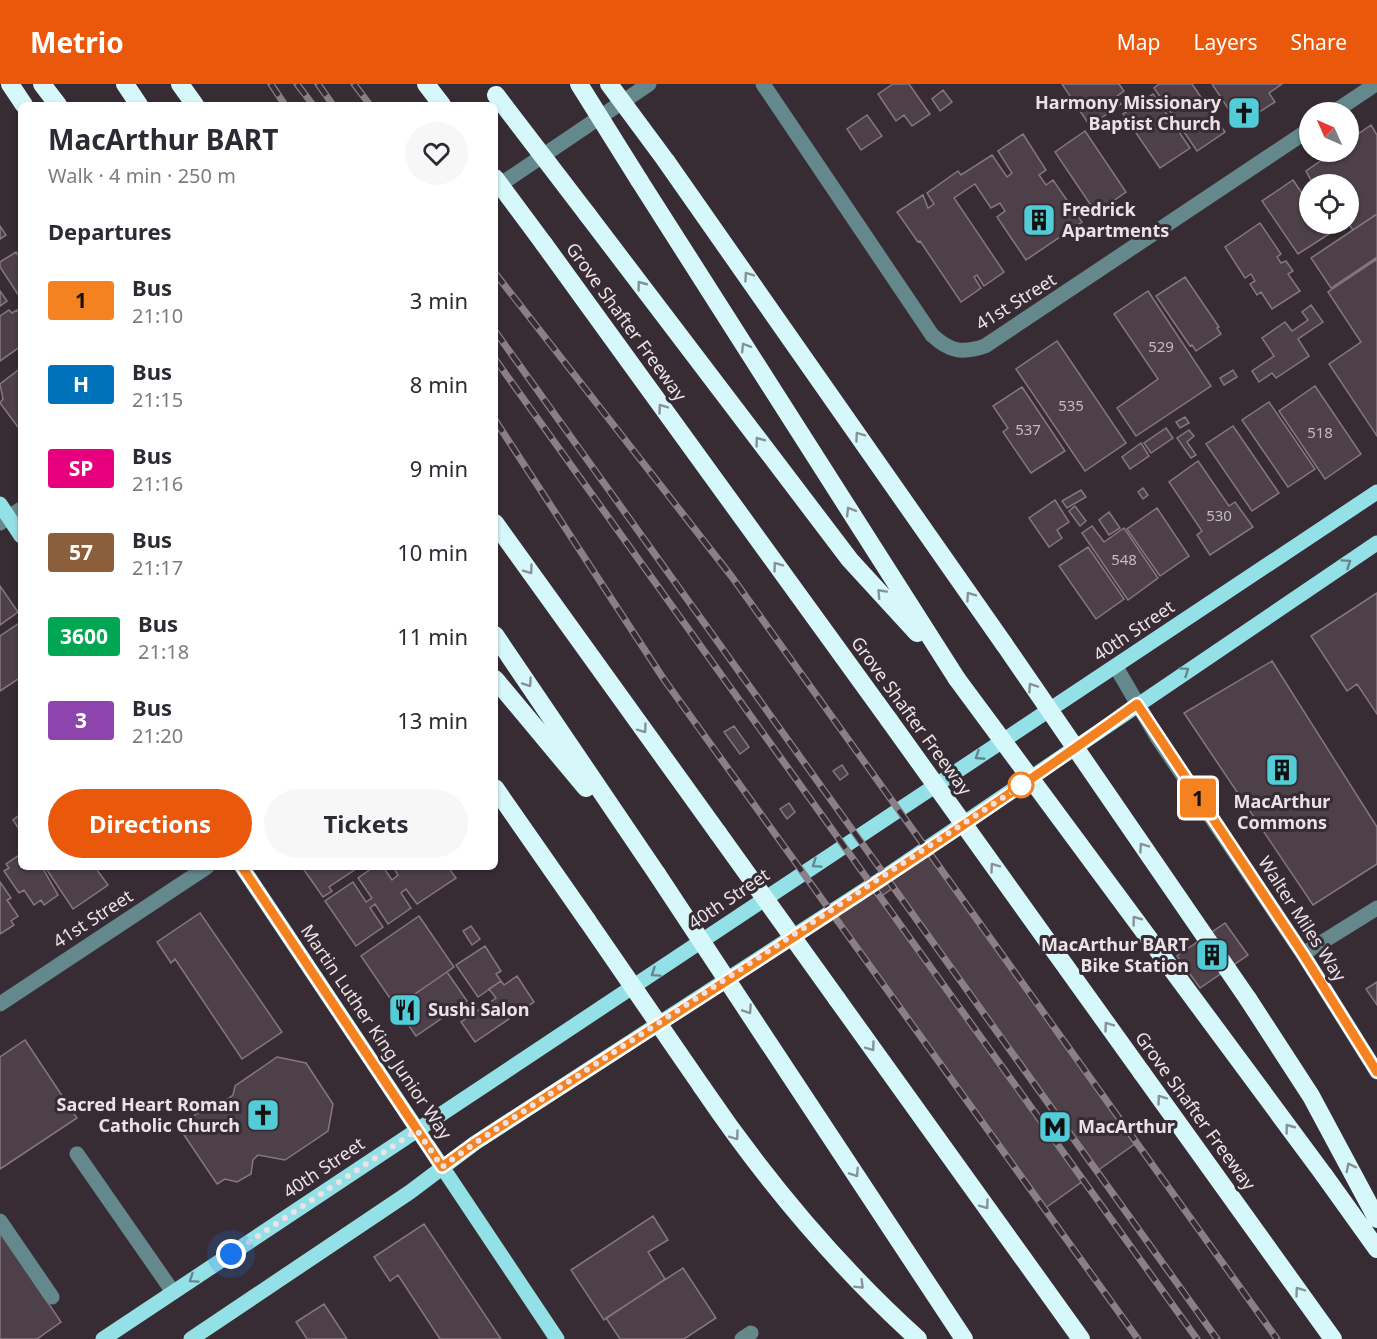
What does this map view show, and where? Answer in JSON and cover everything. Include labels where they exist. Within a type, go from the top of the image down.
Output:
[{"type":"highway","points":[[10,84],[22,102]]},
{"type":"highway","points":[[42,84],[56,102]]},
{"type":"highway","points":[[125,84],[137,102]]},
{"type":"highway","points":[[180,84],[193,102]]},
{"type":"highway","points":[[426,84],[440,102]]},
{"type":"highway","points":[[579,84],[953,673],[1377,1250]]},
{"type":"highway","points":[[609,84],[743,268],[1248,999],[1316,1104],[1377,1219]]},
{"type":"highway","points":[[492,90],[850,560],[953,673]]},
{"type":"highway","name":"Grove Shafter Freeway","points":[[498,182],[889,720],[1333,1339]]},
{"type":"highway","points":[[498,527],[1081,1339]]},
{"type":"highway","points":[[498,639],[657,874],[964,1339]]},
{"type":"highway","points":[[498,683],[657,874]]},
{"type":"highway","points":[[498,792],[756,1165],[811,1232],[857,1282],[918,1339]]},
{"type":"main road","name":"40th Street","points":[[103,1339],[1377,492]]},
{"type":"main road","points":[[7,514],[18,531]]},
{"type":"main road","points":[[191,1339],[475,1143],[1064,757],[1137,704],[1377,543]]},
{"type":"main road","name":"Martin Luther King Junior Way","points":[[244,870],[557,1339]]},
{"type":"street","points":[[498,186],[649,84]]},
{"type":"street","name":"41st Street","points":[[763,84],[932,335],[944,346],[954,351],[970,352],[985,346],[1299,136]]},
{"type":"street","points":[[1349,102],[1376,84]]},
{"type":"street","name":"Walter Miles Way","points":[[1116,667],[1137,704],[1303,954],[1377,1072]]},
{"type":"street","name":"41st Street","points":[[0,1004],[202,870]]},
{"type":"street","points":[[1303,954],[1377,908]]},
{"type":"street","points":[[77,1154],[174,1292]]},
{"type":"street","points":[[0,1221],[52,1297]]},
{"type":"building","points":[[893,84],[909,84],[930,114],[912,126],[904,115],[896,121],[878,94]]},
{"type":"building","points":[[1062,84],[1119,84],[1124,91],[1116,97],[1121,104],[1090,126]]},
{"type":"building","points":[[1159,84],[1192,84],[1225,132],[1197,151],[1154,88]]},
{"type":"building","name":"Harmony Missionary Baptist Church","points":[[1212,84],[1282,84],[1269,93],[1275,102],[1239,125]]},
{"type":"building","points":[[943,90],[952,102],[940,111],[932,99]]},
{"type":"building","points":[[1153,94],[1190,148],[1160,168],[1123,114]]},
{"type":"building","points":[[867,115],[882,136],[861,150],[847,129]]},
{"type":"building","points":[[1371,125],[1377,135],[1377,214],[1359,226],[1359,174],[1308,174],[1306,171],[1319,162],[1359,162],[1359,133]]},
{"type":"building","points":[[1085,131],[1126,192],[1096,213],[1055,152]]},
{"type":"building","name":"Fredrick Apartments","points":[[1023,134],[1046,170],[1039,175],[1046,185],[1053,180],[1082,222],[1026,260],[997,217],[1005,211],[1000,203],[991,208],[975,184],[954,198],[1004,272],[984,286],[977,275],[974,277],[981,288],[961,302],[920,241],[918,242],[897,212],[923,195],[928,208],[934,204],[927,193],[958,171],[961,175],[992,155],[1007,177],[1012,173],[998,151]]},
{"type":"building","points":[[1293,180],[1299,189],[1299,234],[1329,234],[1298,254],[1262,201]]},
{"type":"building","points":[[1377,214],[1377,257],[1331,288],[1311,258],[1347,234],[1359,234],[1359,226]]},
{"type":"building","points":[[1260,223],[1281,254],[1277,257],[1281,263],[1286,261],[1293,271],[1288,274],[1300,291],[1272,309],[1261,292],[1257,295],[1250,284],[1255,281],[1251,274],[1245,278],[1225,247]]},
{"type":"building","points":[[0,226],[6,235],[0,239]]},
{"type":"building","points":[[16,252],[18,255],[18,294],[0,267],[0,262]]},
{"type":"building","points":[[1377,259],[1377,436],[1329,364],[1361,342],[1328,292]]},
{"type":"building","points":[[1185,277],[1219,327],[1217,328],[1221,334],[1196,351],[1192,345],[1190,346],[1156,296]]},
{"type":"building","points":[[0,291],[7,301],[0,306]]},
{"type":"building","points":[[1148,291],[1211,386],[1136,436],[1117,408],[1158,379],[1114,314]]},
{"type":"building","points":[[1311,305],[1323,322],[1298,339],[1309,356],[1276,378],[1272,373],[1259,382],[1252,371],[1274,356],[1262,338],[1285,322],[1292,331],[1308,320],[1302,312]]},
{"type":"building","points":[[9,310],[12,313],[18,312],[18,348],[0,361],[0,316]]},
{"type":"building","points":[[1057,341],[1126,443],[1085,471],[1016,369]]},
{"type":"building","points":[[18,370],[18,427],[0,403],[3,399],[0,384]]},
{"type":"building","points":[[1233,370],[1237,377],[1224,385],[1220,378]]},
{"type":"building","points":[[1315,386],[1361,454],[1325,479],[1279,411]]},
{"type":"building","points":[[1022,387],[1065,451],[1031,473],[1003,432],[1008,428],[993,406]]},
{"type":"building","points":[[1269,402],[1315,469],[1288,487],[1242,420]]},
{"type":"building","points":[[1185,417],[1189,423],[1180,428],[1176,422]]},
{"type":"building","points":[[1233,426],[1279,493],[1252,511],[1206,444]]},
{"type":"building","points":[[1166,428],[1173,438],[1151,453],[1144,443]]},
{"type":"building","points":[[1189,430],[1194,436],[1187,442],[1196,455],[1191,458],[1177,438]]},
{"type":"building","points":[[1141,443],[1149,456],[1130,469],[1122,457]]},
{"type":"building","points":[[1198,461],[1229,506],[1235,502],[1253,527],[1210,555],[1197,535],[1202,531],[1169,482]]},
{"type":"building","points":[[1143,488],[1148,495],[1143,499],[1138,492]]},
{"type":"building","points":[[1081,490],[1086,497],[1067,508],[1062,501]]},
{"type":"building","points":[[1055,500],[1069,522],[1057,530],[1062,538],[1049,547],[1029,518]]},
{"type":"building","points":[[1075,506],[1086,521],[1080,526],[1069,511]]},
{"type":"building","points":[[1157,508],[1189,556],[1160,576],[1127,529]]},
{"type":"building","points":[[1109,512],[1120,528],[1109,535],[1099,520]]},
{"type":"building","points":[[1092,526],[1104,542],[1124,528],[1158,578],[1128,600],[1082,533]]},
{"type":"building","points":[[1088,547],[1124,599],[1096,619],[1059,566]]},
{"type":"building","points":[[0,586],[18,612],[0,625]]},
{"type":"building","points":[[1377,593],[1377,714],[1357,684],[1347,691],[1311,636]]},
{"type":"building","points":[[18,624],[18,679],[0,691],[0,636]]},
{"type":"building","name":"MacArthur Commons","points":[[1272,661],[1377,827],[1377,864],[1313,905],[1184,713]]},
{"type":"building","points":[[734,726],[749,747],[740,754],[724,732]]},
{"type":"building","points":[[842,765],[848,774],[840,780],[833,771]]},
{"type":"building","points":[[789,803],[795,812],[787,819],[780,809]]},
{"type":"building","points":[[18,816],[18,828],[13,820]]},
{"type":"building","points":[[921,844],[1136,1143],[1097,1171],[882,872]]},
{"type":"building","points":[[18,856],[18,870],[44,870],[58,895],[44,905],[41,900],[34,905],[24,890],[19,893],[4,871],[9,868],[6,864]]},
{"type":"building","points":[[47,870],[97,870],[108,885],[73,909]]},
{"type":"building","points":[[304,870],[354,870],[329,887],[332,891],[323,897]]},
{"type":"building","points":[[370,870],[385,870],[392,880],[398,875],[395,870],[450,870],[456,878],[417,904],[406,889],[401,893],[411,908],[388,924],[375,904],[370,908],[383,927],[356,946],[325,901],[353,882],[366,902],[372,898],[358,878]]},
{"type":"building","points":[[885,877],[893,888],[880,897],[872,886]]},
{"type":"building","points":[[868,881],[1083,1181],[1044,1209],[829,910]]},
{"type":"building","points":[[0,882],[11,898],[7,900],[18,916],[11,921],[14,925],[0,934]]},
{"type":"building","points":[[200,913],[282,1032],[242,1059],[175,959],[171,963],[157,942]]},
{"type":"building","points":[[419,916],[454,967],[396,1007],[361,956]]},
{"type":"building","name":"MacArthur BART Bike Station","points":[[1225,923],[1248,955],[1200,988],[1177,956]]},
{"type":"building","points":[[471,926],[480,939],[472,945],[463,931]]},
{"type":"building","points":[[485,946],[501,971],[496,974],[501,981],[478,997],[456,965]]},
{"type":"building","points":[[447,972],[467,1001],[416,1036],[396,1007]]},
{"type":"building","points":[[517,976],[534,1002],[475,1042],[461,1022],[496,998],[489,989],[501,981],[504,985]]},
{"type":"building","points":[[1377,982],[1377,1005],[1366,989]]},
{"type":"building","points":[[25,1040],[77,1118],[0,1169],[0,1057]]},
{"type":"building","name":"Sacred Heart Roman Catholic Church","points":[[277,1057],[306,1063],[333,1104],[328,1131],[285,1160],[258,1155],[253,1160],[251,1174],[237,1182],[225,1179],[217,1184],[178,1126],[218,1100],[221,1104],[233,1095],[235,1086]]},
{"type":"building","points":[[653,1216],[668,1240],[648,1252],[665,1279],[604,1320],[571,1270]]},
{"type":"building","points":[[424,1224],[501,1339],[440,1339],[398,1275],[390,1281],[374,1257]]},
{"type":"building","points":[[2,1234],[61,1322],[37,1339],[0,1339],[0,1235]]},
{"type":"building","points":[[683,1268],[716,1318],[684,1339],[620,1339],[606,1318]]},
{"type":"building","points":[[324,1304],[347,1339],[307,1339],[296,1322]]},
{"type":"railway","points":[[271,84],[283,102]]},
{"type":"railway","points":[[297,84],[311,102]]},
{"type":"railway","points":[[318,84],[331,102]]},
{"type":"railway","points":[[354,84],[368,102]]},
{"type":"railway","points":[[498,277],[732,577],[1277,1339]]},
{"type":"railway","points":[[498,335],[1217,1339]]},
{"type":"railway","points":[[498,363],[1197,1339]]},
{"type":"railway","points":[[498,425],[663,678],[1138,1339]]},
{"type":"bus line","name":"1","points":[[244,870],[442,1167],[475,1143],[1064,757],[1137,704],[1166,751],[1303,954],[1377,1072]]},
{"type":"place","name":"Harmony Missionary Baptist Church","points":[[1244,113]]},
{"type":"place","name":"Fredrick Apartments","points":[[1039,220]]},
{"type":"place","name":"MacArthur Commons","points":[[1282,770]]},
{"type":"place","name":"MacArthur BART Bike Station","points":[[1212,955]]},
{"type":"place","name":"Sushi Salon","points":[[405,1010]]},
{"type":"place","name":"Sacred Heart Roman Catholic Church","points":[[263,1115]]},
{"type":"place","name":"MacArthur","points":[[1055,1127]]},
{"type":"route","points":[[231,1254],[417,1130],[442,1167],[475,1143],[1027,782],[1021,785]]}]
